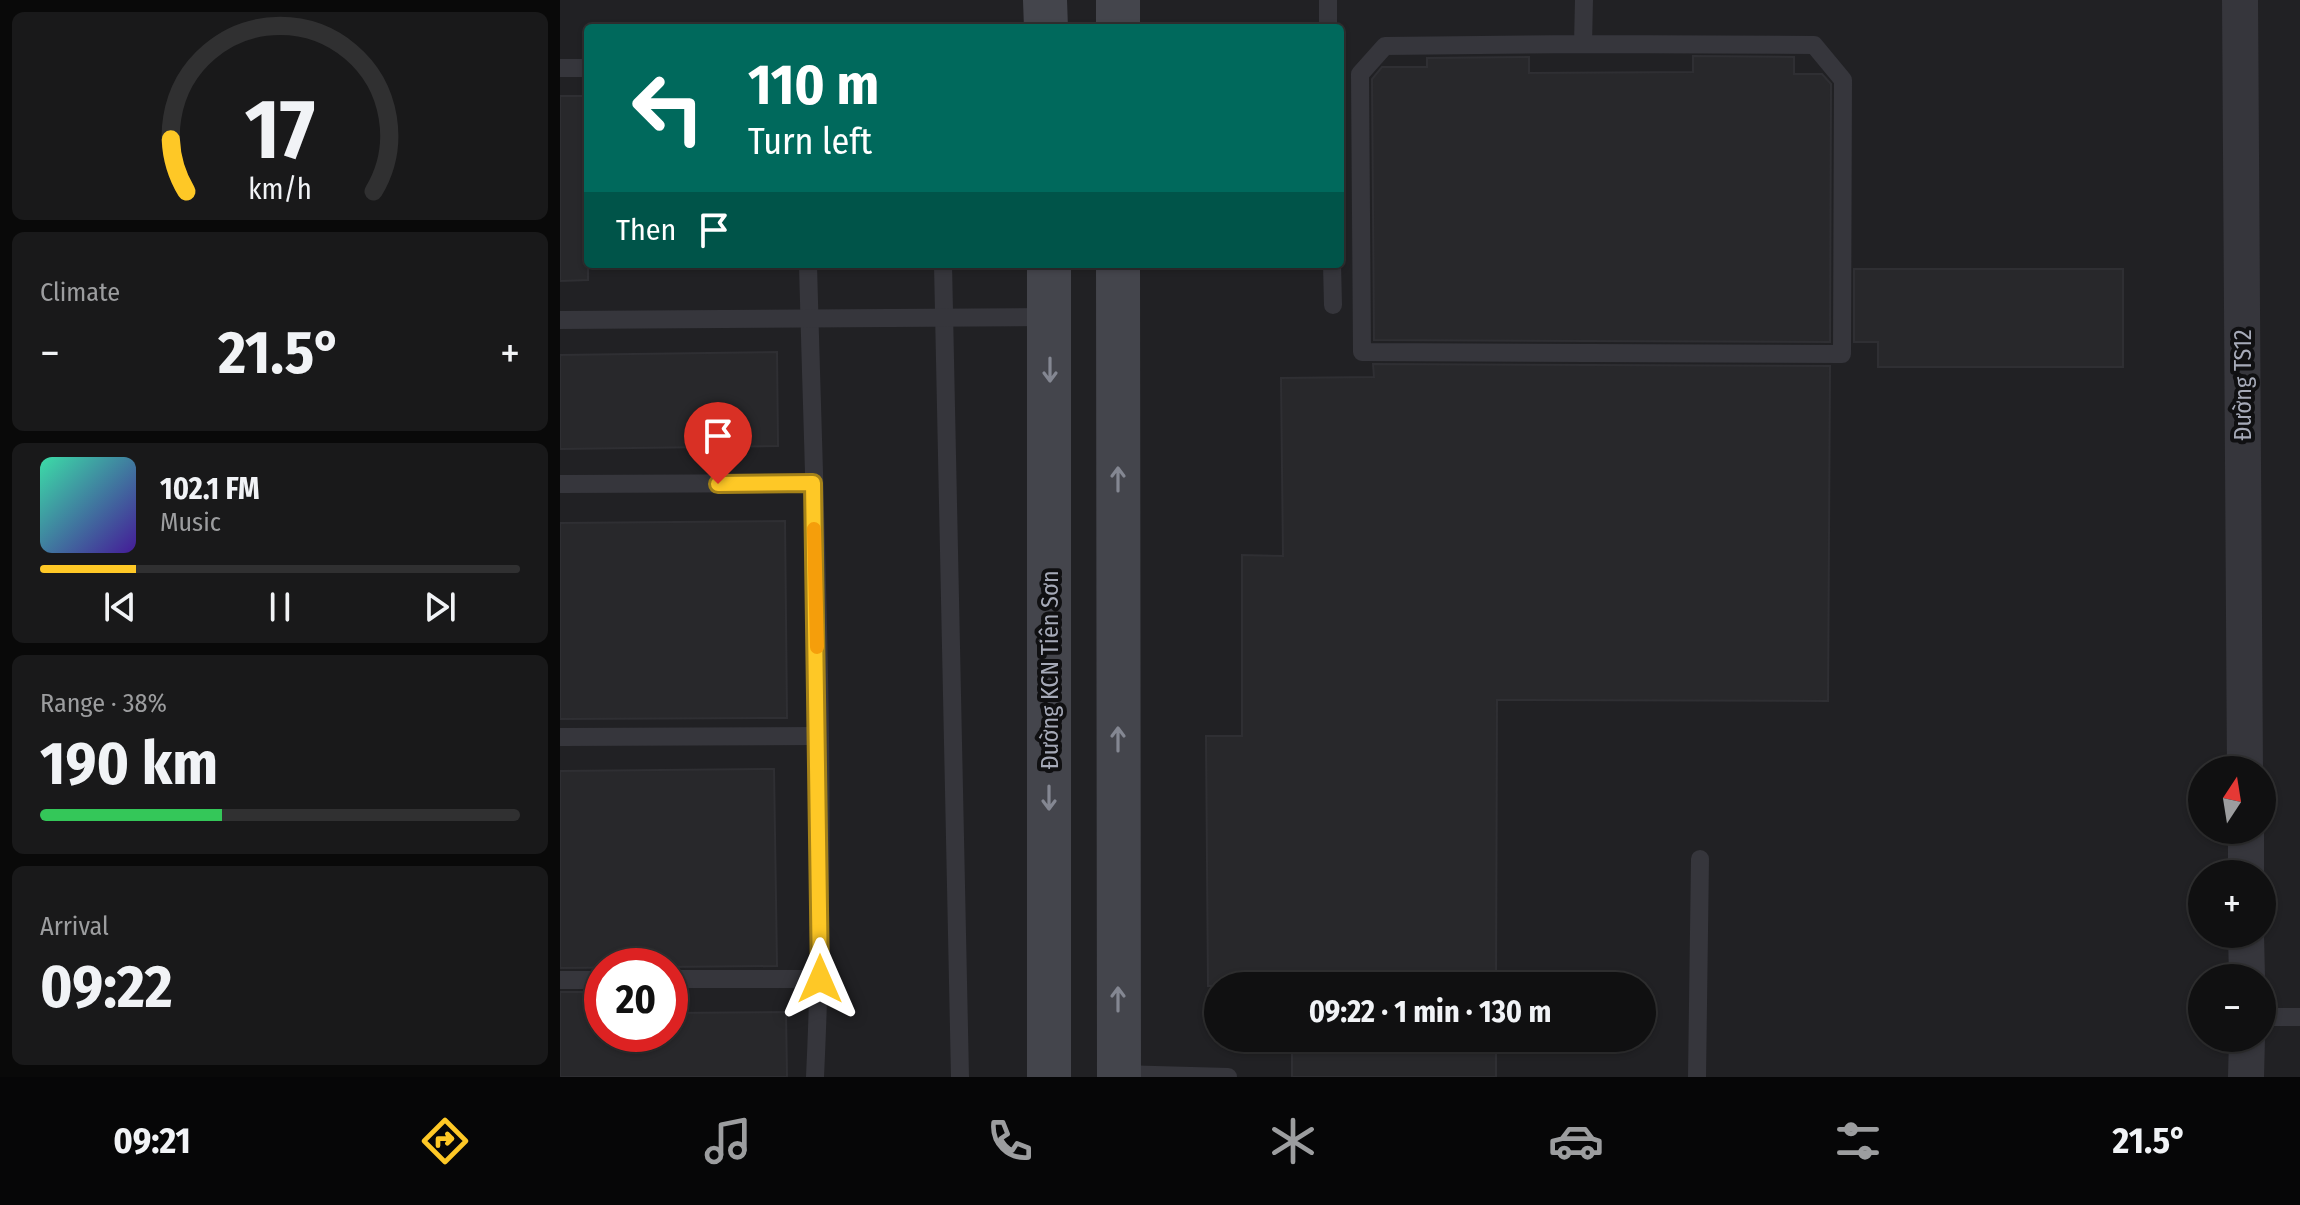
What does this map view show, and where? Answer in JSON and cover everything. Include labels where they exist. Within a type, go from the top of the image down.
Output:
[{"type":"main road","points":[[1045,0],[1046,24]]},
{"type":"main road","points":[[1118,0],[1118,24]]},
{"type":"main road","name":"Đường KCN Tiên Sơn","points":[[1049,268],[1049,1077]]},
{"type":"main road","points":[[1118,268],[1119,1075]]},
{"type":"street","name":"Đường TS12","points":[[2240,0],[2245,756]]},
{"type":"street","points":[[2246,1077],[2247,1052]]},
{"type":"lane","points":[[1328,0],[1328,24]]},
{"type":"lane","points":[[1583,44],[1584,0]]},
{"type":"lane","points":[[1583,44],[1814,45],[1843,80],[1842,354],[1362,352],[1360,74],[1385,46],[1583,44]]},
{"type":"lane","points":[[560,68],[584,68]]},
{"type":"lane","points":[[808,268],[819,736],[820,979],[815,1077]]},
{"type":"lane","points":[[943,268],[960,1077]]},
{"type":"lane","points":[[1332,268],[1333,305]]},
{"type":"lane","points":[[560,320],[1050,317]]},
{"type":"lane","points":[[560,484],[813,483]]},
{"type":"lane","points":[[560,737],[819,736]]},
{"type":"lane","points":[[1697,1077],[1700,859]]},
{"type":"lane","points":[[688,979],[820,979]]},
{"type":"lane","points":[[560,980],[584,980]]},
{"type":"lane","points":[[2276,1017],[2300,1017]]},
{"type":"lane","points":[[1119,1075],[1228,1077]]},
{"type":"shaded area","points":[[560,0],[2300,0],[2300,1077],[560,1077]]},
{"type":"building","points":[[1693,56],[1794,57],[1794,74],[1822,74],[1831,84],[1830,342],[1374,340],[1372,79],[1382,67],[1427,67],[1427,58],[1529,57],[1529,73],[1693,72]]},
{"type":"building","points":[[560,96],[584,96],[584,268],[588,268],[588,280],[560,281]]},
{"type":"building","points":[[1854,269],[2123,269],[2123,367],[1878,367],[1878,342],[1854,342]]},
{"type":"building","points":[[777,352],[778,446],[560,449],[560,355]]},
{"type":"building","points":[[1373,364],[1830,366],[1828,701],[1497,700],[1496,972],[1208,972],[1206,736],[1242,736],[1242,555],[1283,556],[1281,378],[1374,377]]},
{"type":"building","points":[[785,521],[787,718],[560,719],[560,523]]},
{"type":"building","points":[[774,769],[777,966],[688,967],[688,948],[584,948],[584,968],[560,968],[560,771]]},
{"type":"building","points":[[560,992],[584,992],[584,1052],[688,1052],[688,1013],[786,1012],[787,1077],[560,1077]]},
{"type":"building","points":[[1292,1052],[1496,1052],[1496,1077],[1292,1077]]},
{"type":"slow traffic","points":[[814,529],[817,647]]},
{"type":"route","points":[[718,484],[813,483],[819,736],[820,979]]}]
